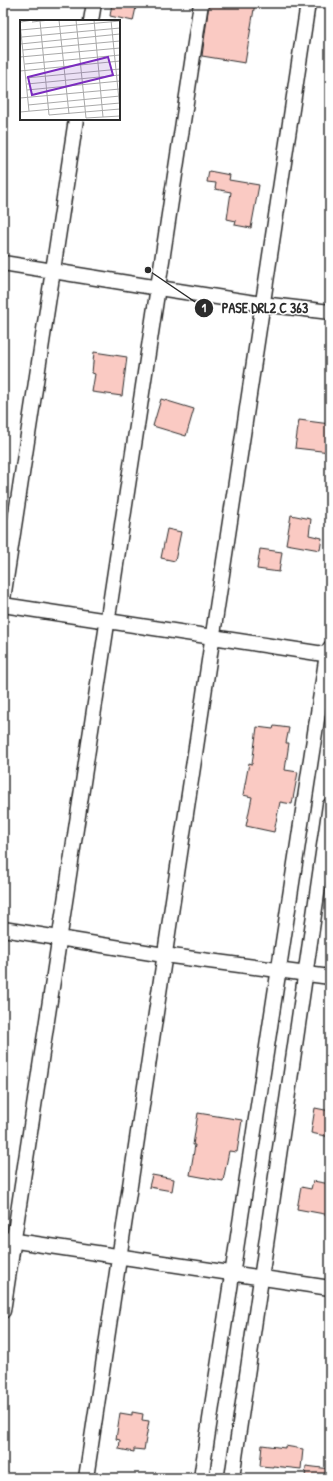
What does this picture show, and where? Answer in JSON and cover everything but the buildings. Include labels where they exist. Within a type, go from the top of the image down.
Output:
[{"type":"street","points":[[91,20],[94,3]]},
{"type":"street","points":[[3,1312],[8,1239],[60,938],[201,3]]},
{"type":"street","points":[[86,1478],[308,3]]},
{"type":"street","points":[[3,599],[76,120]]},
{"type":"street","points":[[3,262],[262,304],[330,312]]},
{"type":"street","points":[[3,605],[212,637],[329,652],[278,971],[201,1478]]},
{"type":"street","points":[[232,1478],[330,805]]},
{"type":"street","points":[[3,929],[164,955],[330,977]]},
{"type":"street","points":[[8,1239],[330,1288]]},
{"type":"place","name":"PASE DRL2 C 363","points":[[148,270]]}]
